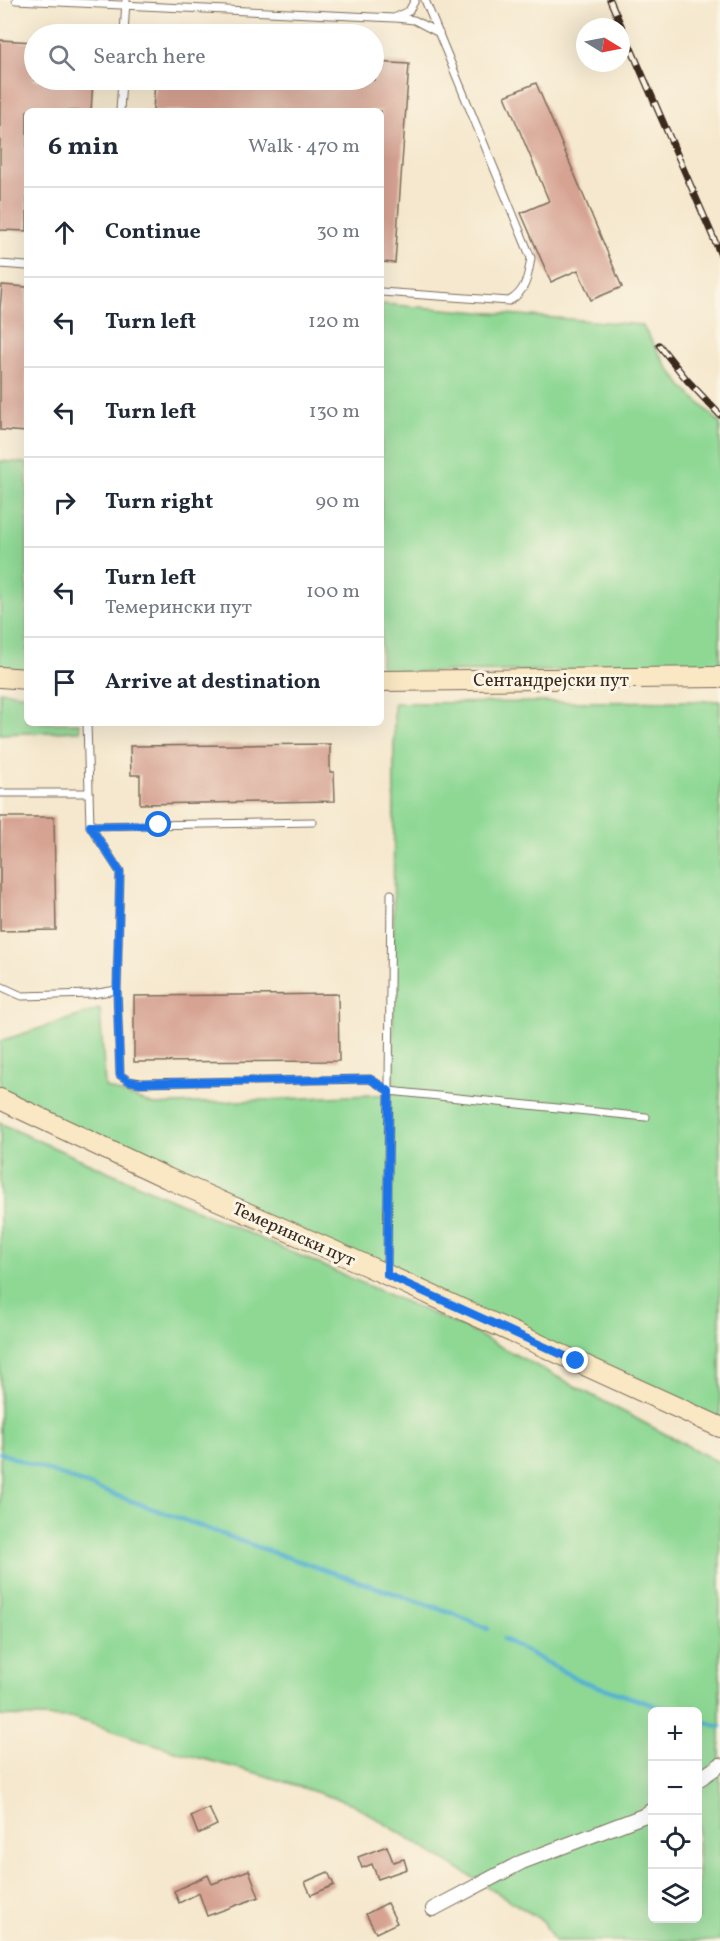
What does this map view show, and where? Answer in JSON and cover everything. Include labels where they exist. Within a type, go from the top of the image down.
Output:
[{"type":"main road","points":[[0,677],[24,679]]},
{"type":"main road","name":"Сентандрејски пут","points":[[384,681],[720,677]]},
{"type":"main road","name":"Темерински пут","points":[[0,1099],[167,1178],[720,1426]]},
{"type":"street","points":[[702,1777],[720,1765]]},
{"type":"street","points":[[433,1909],[522,1862],[648,1813]]},
{"type":"lane","points":[[16,0],[126,3],[394,18],[414,20],[439,34]]},
{"type":"lane","points":[[394,18],[409,11],[416,0]]},
{"type":"lane","points":[[384,292],[509,301],[518,296],[527,278],[531,258],[425,0]]},
{"type":"lane","points":[[125,24],[126,3]]},
{"type":"lane","points":[[120,108],[121,90]]},
{"type":"lane","points":[[0,264],[24,266]]},
{"type":"lane","points":[[87,726],[90,826],[120,872],[117,990],[120,1075],[129,1081],[140,1083],[370,1079],[389,1091],[646,1117]]},
{"type":"lane","points":[[0,793],[89,793]]},
{"type":"lane","points":[[90,826],[313,822]]},
{"type":"lane","points":[[387,1275],[391,894]]},
{"type":"lane","points":[[0,986],[21,996],[92,994],[117,990]]},
{"type":"green space","points":[[384,304],[642,325],[666,365],[683,387],[720,423],[720,670],[384,672]]},
{"type":"green space","points":[[0,461],[24,463],[24,672],[0,669]]},
{"type":"green space","points":[[0,691],[24,695],[24,726],[79,726],[80,731],[0,734]]},
{"type":"green space","points":[[720,701],[720,1428],[0,1102],[0,1041],[100,1009],[105,1087],[154,1105],[393,1094],[394,703]]},
{"type":"green space","points":[[0,1123],[469,1330],[720,1463],[720,1941],[554,1941],[543,1921],[353,1804],[74,1718],[0,1716]]},
{"type":"building","points":[[0,40],[24,41],[24,90],[92,90],[91,108],[24,108],[24,231],[0,230]]},
{"type":"building","points":[[384,63],[409,64],[395,263],[384,262],[384,108],[153,108],[154,90],[384,90]]},
{"type":"building","points":[[536,83],[622,287],[591,300],[578,270],[551,282],[521,213],[549,201],[505,96]]},
{"type":"building","points":[[2,285],[24,287],[24,432],[0,430]]},
{"type":"building","points":[[330,744],[330,772],[334,772],[335,801],[140,804],[140,775],[131,775],[130,746]]},
{"type":"building","points":[[0,817],[54,817],[56,930],[0,931]]},
{"type":"building","points":[[338,994],[339,1061],[134,1062],[134,996]]},
{"type":"building","points":[[209,1808],[217,1825],[198,1834],[191,1816]]},
{"type":"building","points":[[387,1846],[393,1862],[404,1859],[407,1869],[378,1879],[372,1864],[362,1868],[358,1857]]},
{"type":"building","points":[[249,1870],[259,1897],[207,1916],[199,1893],[179,1903],[174,1891],[208,1875],[212,1884]]},
{"type":"building","points":[[328,1872],[334,1885],[311,1895],[305,1882]]},
{"type":"building","points":[[387,1903],[397,1923],[376,1933],[366,1914]]},
{"type":"waterway","points":[[0,1453],[266,1550],[452,1613],[488,1629]]},
{"type":"waterway","points":[[504,1639],[579,1680],[659,1707]]},
{"type":"waterway","points":[[702,1720],[720,1727]]},
{"type":"railway","points":[[610,0],[720,253]]},
{"type":"railway","points":[[659,345],[687,380],[720,415]]},
{"type":"route","points":[[159,825],[90,826],[120,872],[117,990],[120,1075],[129,1081],[140,1083],[370,1079],[389,1091],[387,1275],[576,1361]]}]
